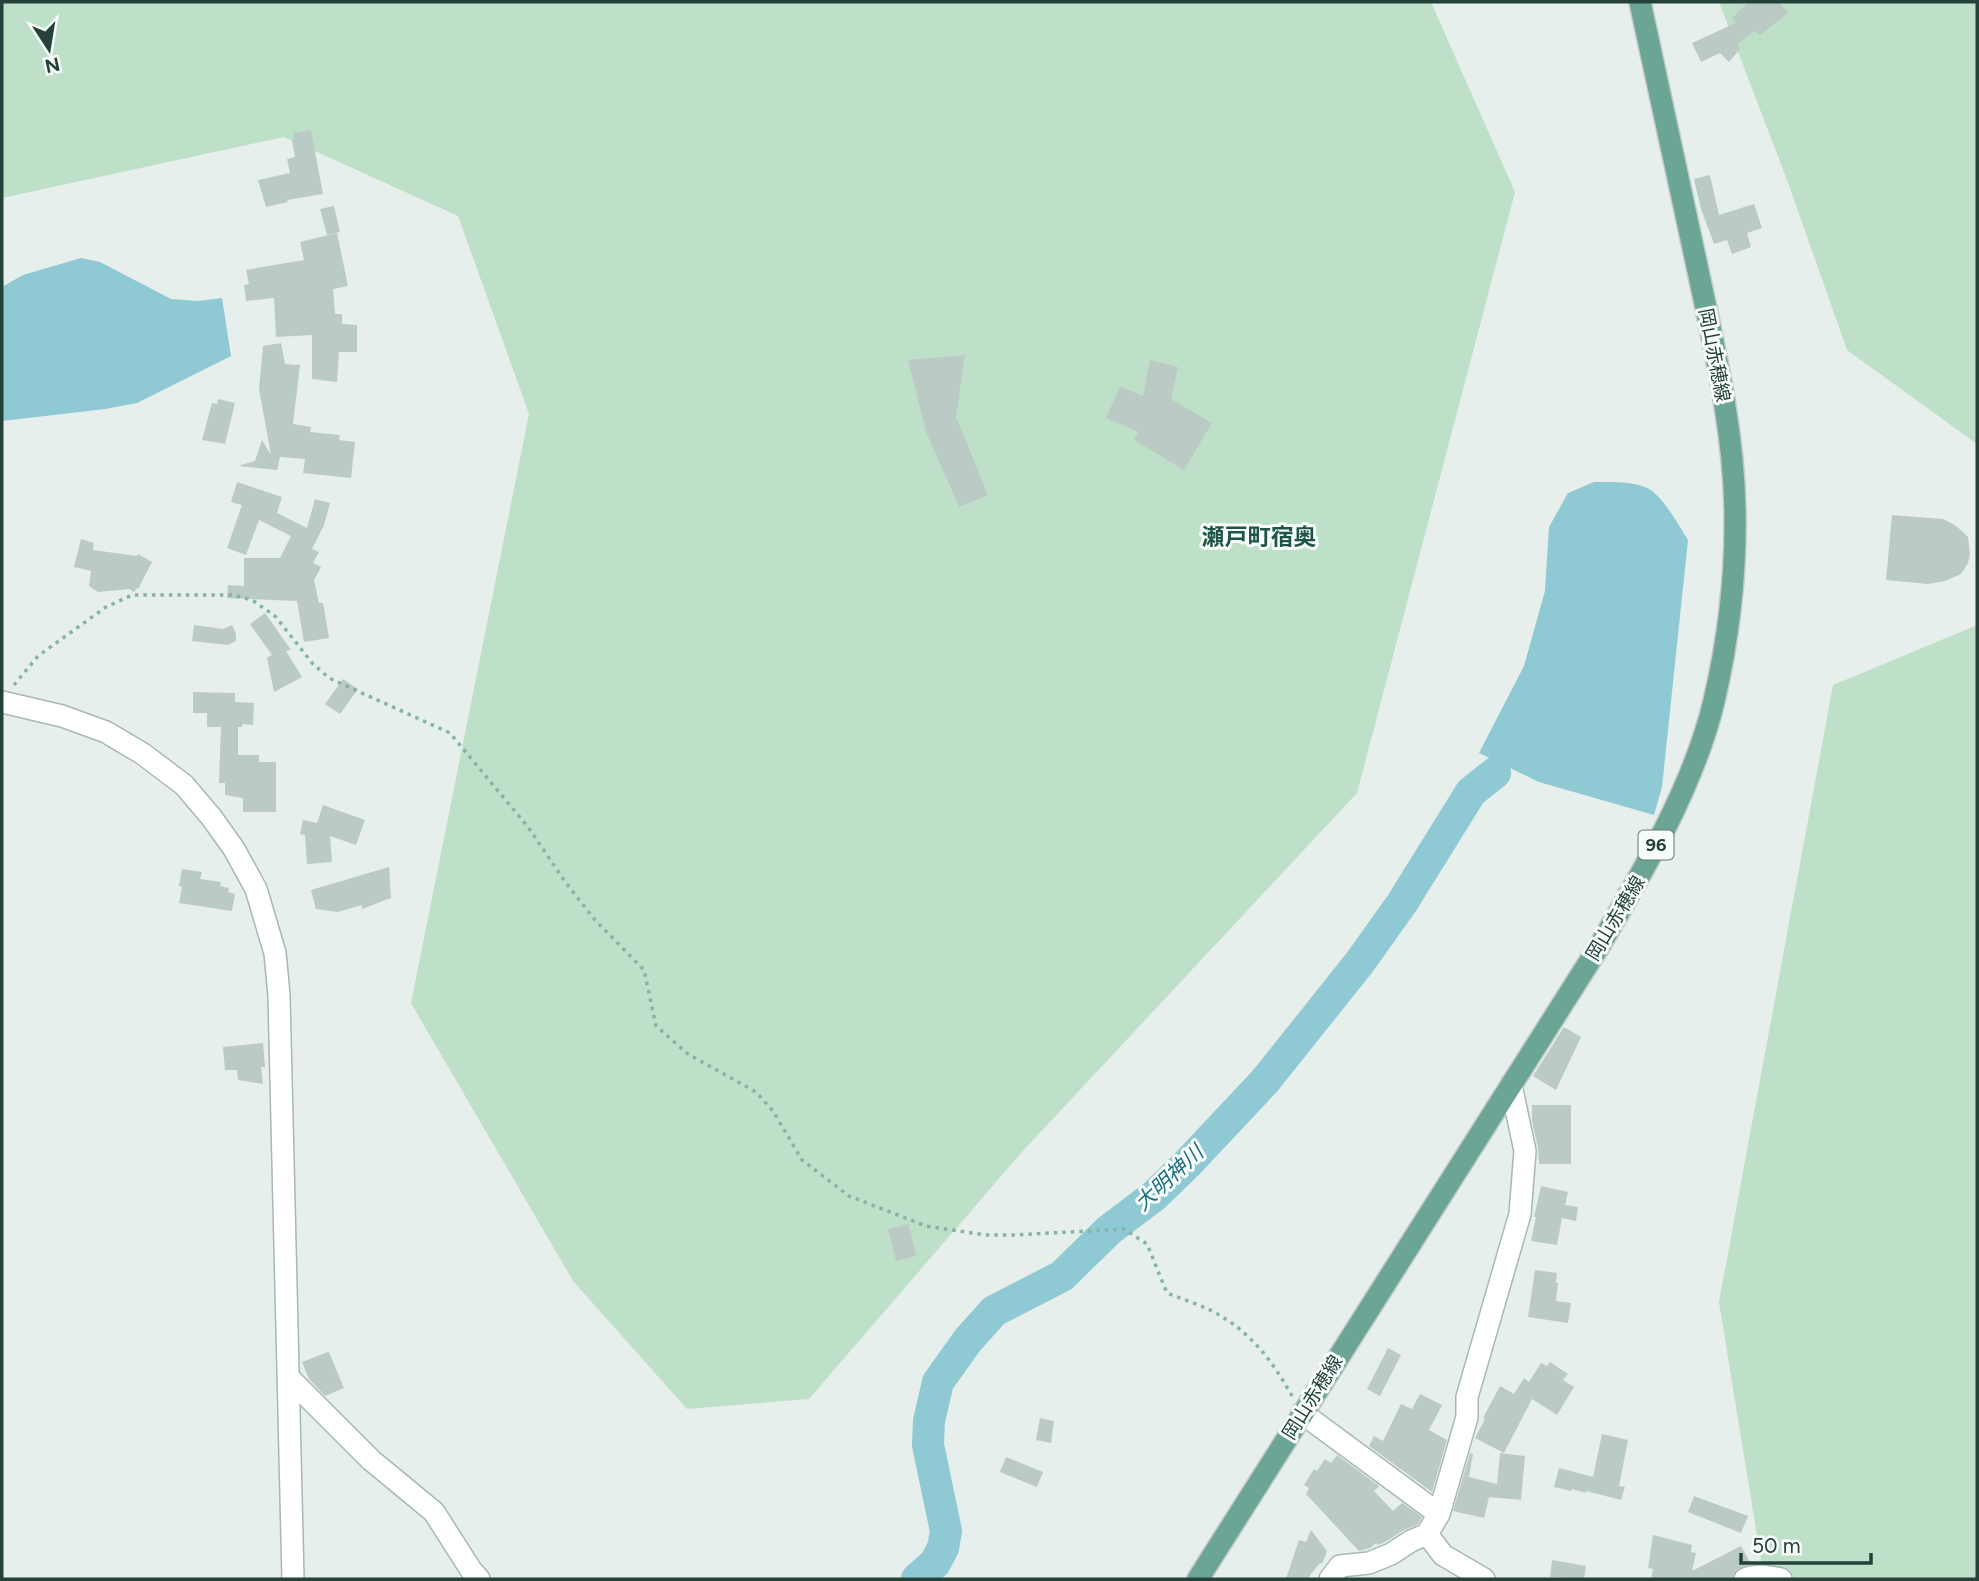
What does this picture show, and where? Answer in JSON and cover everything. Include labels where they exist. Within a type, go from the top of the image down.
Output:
[{"type":"main road","name":"岡山赤穂線","points":[[1198,1579],[1600,945],[1640,875],[1688,777],[1714,702],[1729,617],[1735,512],[1730,438],[1717,357],[1640,2]]},
{"type":"street","points":[[5,696],[106,732],[143,754],[184,785],[234,849],[256,889],[275,953],[279,995],[293,1579]]},
{"type":"street","points":[[1330,1579],[1340,1566],[1369,1563],[1427,1534],[1439,1514],[1467,1417],[1467,1397],[1520,1214],[1525,1151],[1511,1085]]},
{"type":"street","points":[[288,1377],[371,1460],[434,1512],[479,1579]]},
{"type":"street","points":[[1302,1413],[1439,1514]]},
{"type":"street","points":[[1427,1534],[1443,1555],[1484,1579]]},
{"type":"street","points":[[1745,1579],[1768,1576],[1781,1579]]},
{"type":"path","points":[[5,696],[38,656],[106,607],[132,595],[233,595],[252,600],[275,616],[313,664],[329,677],[450,733],[528,827],[595,920],[644,970],[656,1026],[688,1054],[756,1092],[773,1111],[802,1160],[849,1196],[926,1226],[986,1235],[1124,1229],[1147,1244],[1167,1293],[1212,1311],[1252,1338],[1278,1370],[1302,1413]]},
{"type":"green space","points":[[2,2],[1431,2],[1515,192],[1357,793],[1021,1153],[809,1399],[687,1409],[573,1281],[411,1003],[529,414],[458,216],[284,137],[2,198]]},
{"type":"green space","points":[[1719,2],[1977,2],[1977,444],[1847,350],[1787,180]]},
{"type":"green space","points":[[1977,625],[1977,1579],[1764,1579],[1719,1302],[1833,685]]},
{"type":"water","points":[[81,258],[100,262],[171,299],[198,301],[222,298],[231,356],[137,403],[2,421],[2,287],[23,275]]},
{"type":"water","points":[[1594,482],[1620,482],[1645,487],[1669,510],[1688,540],[1662,787],[1654,815],[1539,782],[1479,753],[1524,666],[1545,591],[1549,527],[1568,493]]},
{"type":"building","points":[[1748,2],[1779,2],[1788,13],[1760,35],[1754,31],[1737,45],[1740,49],[1729,62],[1720,53],[1701,62],[1692,43],[1736,23],[1732,18]]},
{"type":"building","points":[[311,130],[323,194],[287,200],[288,202],[266,207],[258,180],[290,173],[287,159],[295,157],[293,133]]},
{"type":"building","points":[[1710,175],[1719,215],[1754,204],[1762,228],[1747,233],[1751,247],[1732,254],[1727,240],[1714,244],[1701,209],[1694,179]]},
{"type":"building","points":[[334,206],[340,232],[327,235],[320,209]]},
{"type":"building","points":[[337,233],[348,286],[333,289],[335,314],[342,314],[342,324],[357,325],[357,352],[339,352],[337,382],[312,379],[312,335],[276,337],[274,298],[246,301],[244,285],[249,284],[246,270],[304,260],[300,242]]},
{"type":"building","points":[[281,343],[285,364],[300,365],[293,424],[311,427],[310,432],[340,435],[339,440],[355,442],[351,478],[303,473],[305,459],[280,457],[277,470],[238,466],[255,461],[262,440],[271,455],[259,389],[263,346]]},
{"type":"building","points":[[965,355],[956,417],[988,495],[959,507],[926,432],[908,360]]},
{"type":"building","points":[[1150,360],[1178,367],[1171,399],[1212,423],[1184,470],[1134,440],[1139,432],[1106,418],[1120,386],[1143,396]]},
{"type":"building","points":[[218,399],[235,403],[225,444],[202,440],[212,403],[217,404]]},
{"type":"building","points":[[237,482],[282,497],[277,513],[307,528],[315,499],[330,503],[324,525],[312,549],[319,552],[313,563],[321,567],[314,580],[319,603],[323,603],[329,638],[304,642],[297,601],[227,598],[228,585],[244,586],[244,558],[280,558],[291,536],[259,520],[246,555],[227,548],[242,505],[231,502]]},
{"type":"building","points":[[1892,515],[1943,519],[1961,530],[1968,537],[1970,554],[1961,574],[1928,584],[1886,580]]},
{"type":"building","points":[[81,539],[94,543],[93,550],[138,554],[152,562],[138,589],[134,592],[129,589],[98,592],[89,586],[91,571],[74,567]]},
{"type":"building","points":[[265,613],[291,650],[286,651],[302,677],[274,692],[267,658],[272,655],[250,624]]},
{"type":"building","points":[[194,625],[223,629],[232,625],[236,641],[228,645],[192,641]]},
{"type":"building","points":[[343,679],[358,689],[340,714],[325,704]]},
{"type":"building","points":[[193,692],[235,693],[235,702],[254,703],[253,725],[242,724],[242,727],[238,727],[238,755],[259,755],[259,762],[276,762],[276,812],[243,812],[243,798],[225,795],[225,783],[219,783],[221,727],[207,727],[207,713],[193,713]]},
{"type":"building","points":[[323,805],[365,820],[356,845],[330,836],[332,862],[307,864],[305,835],[300,834],[303,820],[317,823]]},
{"type":"building","points":[[389,867],[391,898],[362,909],[362,905],[338,912],[316,909],[311,890]]},
{"type":"building","points":[[182,869],[202,872],[200,879],[221,882],[220,886],[229,888],[228,892],[235,894],[232,911],[179,903]]},
{"type":"building","points":[[1564,1027],[1581,1037],[1556,1090],[1533,1076]]},
{"type":"building","points":[[263,1043],[263,1084],[238,1080],[237,1070],[225,1070],[223,1047]]},
{"type":"building","points":[[1532,1105],[1571,1105],[1571,1164],[1539,1164]]},
{"type":"building","points":[[1541,1186],[1568,1192],[1565,1205],[1578,1207],[1576,1221],[1562,1218],[1557,1245],[1531,1241]]},
{"type":"building","points":[[909,1224],[916,1256],[896,1261],[888,1229]]},
{"type":"building","points":[[1535,1270],[1557,1273],[1556,1301],[1571,1303],[1568,1323],[1528,1317]]},
{"type":"building","points":[[1388,1348],[1401,1355],[1380,1396],[1367,1389]]},
{"type":"building","points":[[329,1352],[344,1388],[325,1396],[309,1379],[302,1362]]},
{"type":"building","points":[[1550,1362],[1568,1374],[1563,1380],[1574,1387],[1557,1415],[1532,1399],[1504,1453],[1475,1438],[1500,1386],[1514,1394],[1524,1378],[1529,1382],[1541,1363],[1547,1366]]},
{"type":"building","points":[[1420,1394],[1442,1405],[1429,1430],[1447,1440],[1432,1492],[1369,1446],[1374,1436],[1383,1441],[1401,1404],[1412,1409]]},
{"type":"building","points":[[1040,1418],[1054,1421],[1051,1443],[1036,1440]]},
{"type":"building","points":[[1602,1434],[1628,1440],[1619,1486],[1625,1487],[1621,1500],[1586,1491],[1554,1487],[1559,1468],[1593,1477]]},
{"type":"building","points":[[1470,1453],[1473,1454],[1469,1477],[1497,1484],[1500,1453],[1525,1456],[1521,1500],[1489,1497],[1484,1518],[1453,1511]]},
{"type":"building","points":[[1337,1455],[1379,1486],[1374,1491],[1393,1511],[1402,1503],[1422,1517],[1418,1524],[1385,1542],[1359,1551],[1306,1494],[1309,1488],[1304,1485],[1314,1469],[1317,1471],[1325,1459],[1331,1463]]},
{"type":"building","points":[[1006,1457],[1043,1472],[1037,1487],[1000,1472]]},
{"type":"building","points":[[1694,1496],[1748,1516],[1741,1533],[1688,1512]]},
{"type":"building","points":[[1311,1530],[1327,1551],[1322,1564],[1320,1563],[1307,1579],[1286,1579],[1299,1540],[1306,1542]]},
{"type":"building","points":[[1653,1535],[1692,1545],[1691,1552],[1696,1553],[1692,1571],[1741,1546],[1751,1564],[1736,1570],[1732,1579],[1651,1579],[1653,1569],[1648,1568]]},
{"type":"building","points":[[1552,1560],[1586,1566],[1584,1579],[1550,1577]]},
{"type":"waterway","points":[[1495,773],[1506,761]]},
{"type":"waterway","name":"大明神川","points":[[917,1579],[935,1563],[943,1548],[946,1531],[928,1445],[929,1421],[938,1382],[968,1340],[994,1311],[1062,1276],[1109,1230],[1154,1196],[1265,1081],[1360,962],[1402,903],[1471,792],[1495,773]]},
{"type":"district","name":"瀬戸町宿奥","points":[[1259,537]]}]
